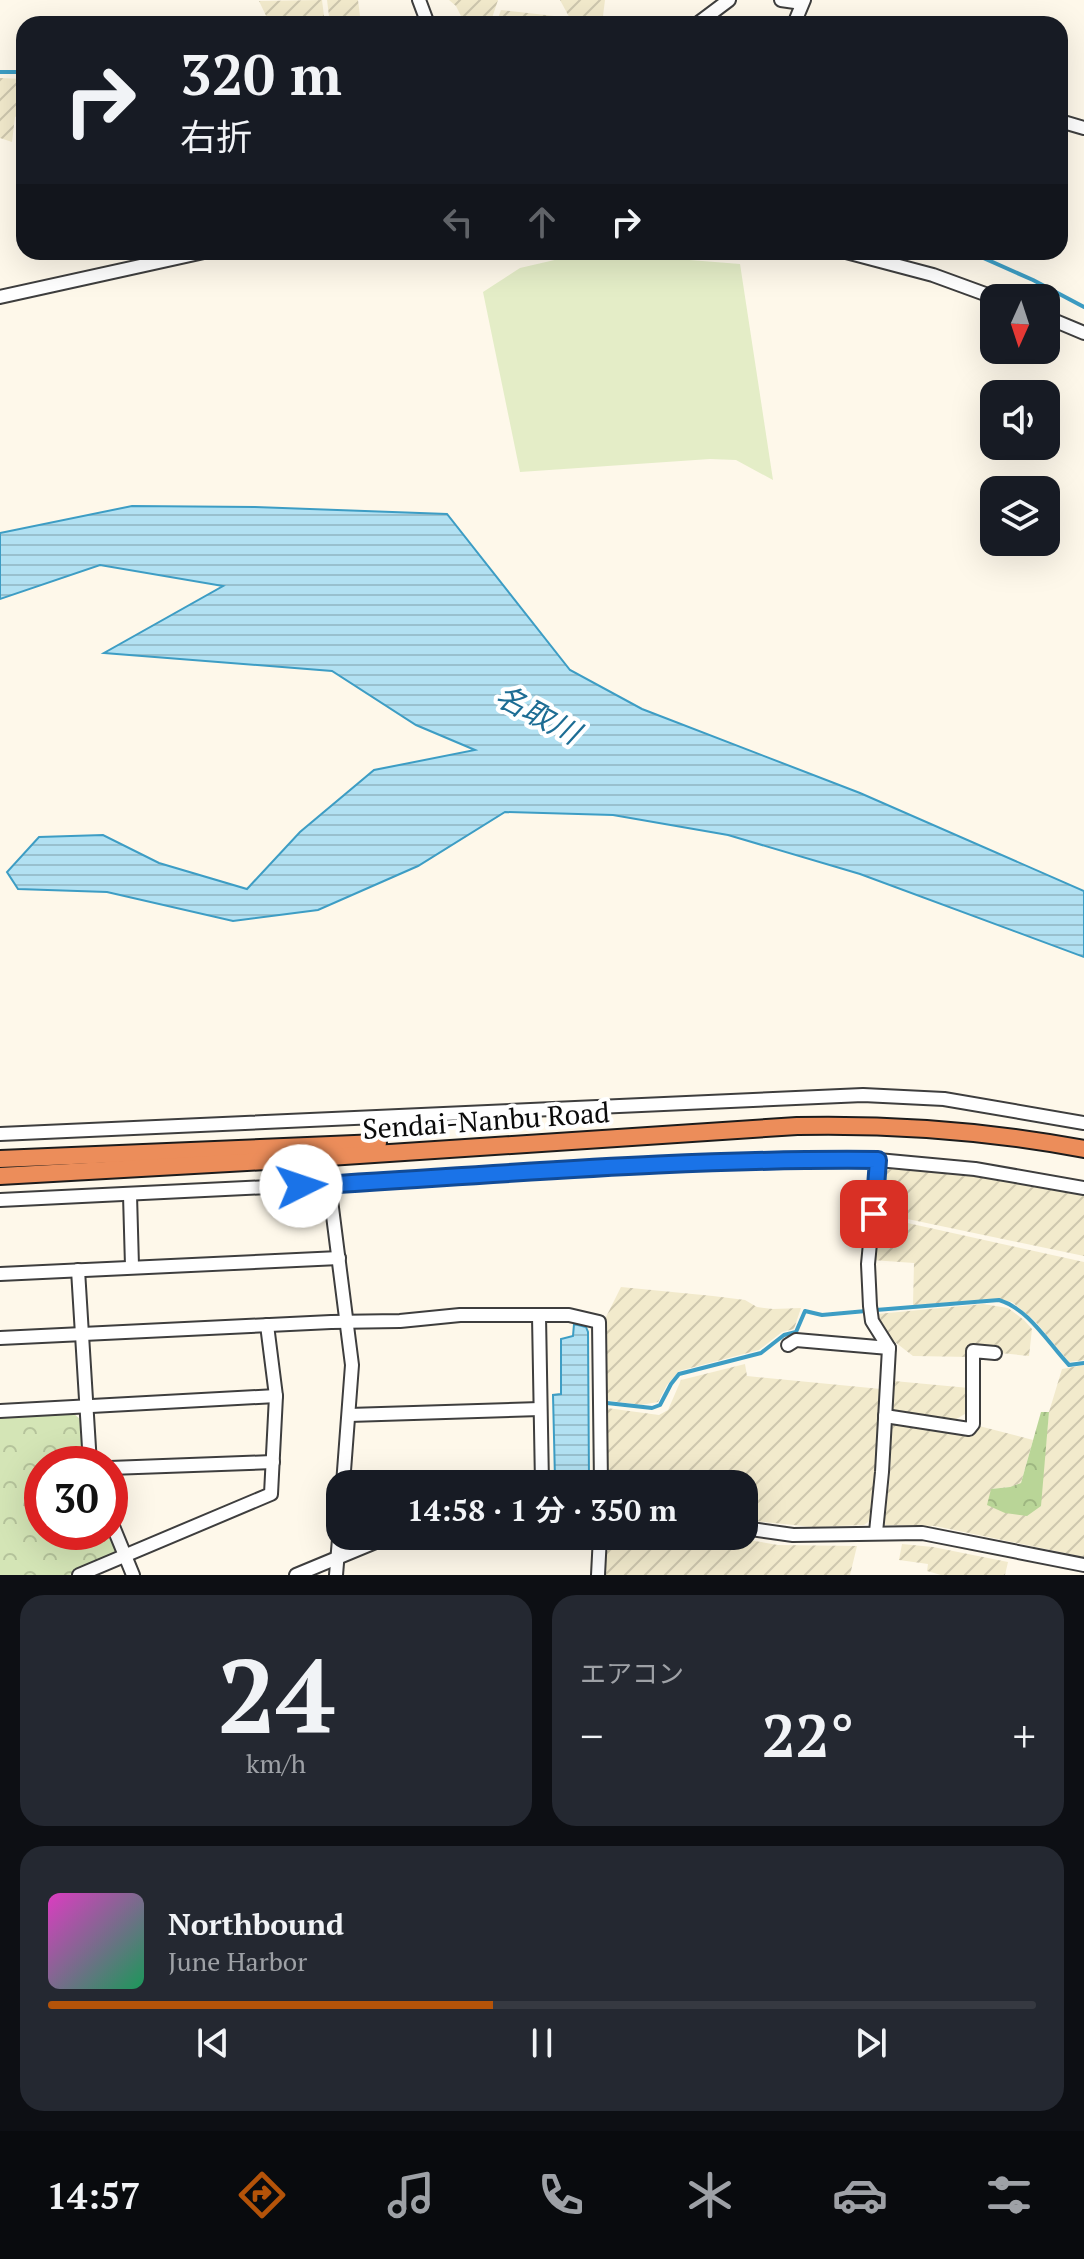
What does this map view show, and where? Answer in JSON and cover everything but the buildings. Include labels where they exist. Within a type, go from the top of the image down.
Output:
[{"type":"highway","name":"Sendai-Nanbu Road","points":[[0,1159],[586,1132],[861,1125],[952,1129],[1084,1149]]},
{"type":"highway","name":"Sendai-Nanbu Road","points":[[0,1176],[737,1129]]},
{"type":"street","points":[[708,16],[729,0]]},
{"type":"street","points":[[781,0],[803,2]]},
{"type":"street","points":[[0,297],[168,260]]},
{"type":"street","points":[[876,260],[933,275],[980,292]]},
{"type":"street","points":[[1060,323],[1084,333]]},
{"type":"street","points":[[0,1134],[863,1095],[944,1099],[1084,1123]]},
{"type":"street","points":[[0,1200],[795,1159],[878,1160],[990,1171],[1084,1188]]},
{"type":"street","points":[[876,1532],[889,1348],[872,1321],[868,1264],[878,1160]]},
{"type":"street","points":[[329,1184],[352,1365],[344,1470]]},
{"type":"street","points":[[130,1195],[132,1266]]},
{"type":"street","points":[[0,1274],[339,1258]]},
{"type":"street","points":[[78,1270],[89,1446]]},
{"type":"street","points":[[0,1338],[400,1321],[460,1315],[569,1315],[599,1322],[601,1470]]},
{"type":"street","points":[[539,1316],[542,1470]]},
{"type":"street","points":[[79,1575],[271,1494],[276,1396],[267,1325]]},
{"type":"street","points":[[788,1345],[796,1340],[817,1348],[889,1348]]},
{"type":"street","points":[[885,1416],[969,1429],[973,1424],[973,1351],[995,1353]]},
{"type":"street","points":[[0,1411],[276,1396]]},
{"type":"street","points":[[349,1415],[540,1409]]},
{"type":"street","points":[[128,1467],[273,1462]]},
{"type":"street","points":[[758,1530],[793,1535],[922,1533],[1084,1565]]},
{"type":"street","points":[[123,1550],[133,1575]]},
{"type":"street","points":[[336,1575],[339,1550]]},
{"type":"street","points":[[296,1575],[357,1550]]},
{"type":"street","points":[[598,1575],[599,1550]]},
{"type":"shaded area","points":[[322,0],[324,16],[266,16],[259,1]]},
{"type":"shaded area","points":[[327,0],[358,0],[360,16],[329,16]]},
{"type":"shaded area","points":[[449,0],[498,0],[493,16],[461,16]]},
{"type":"shaded area","points":[[560,0],[605,0],[603,16],[569,16]]},
{"type":"shaded area","points":[[501,10],[554,16],[499,16]]},
{"type":"shaded area","points":[[0,78],[16,79],[12,142],[0,138]]},
{"type":"shaded area","points":[[881,1166],[978,1172],[1084,1194],[1084,1256],[879,1213]]},
{"type":"shaded area","points":[[876,1216],[1084,1262],[1084,1360],[1069,1362],[1035,1321],[1012,1302],[998,1299],[913,1305],[914,1263],[872,1260]]},
{"type":"shaded area","points":[[621,1287],[745,1300],[757,1307],[773,1309],[801,1308],[794,1329],[782,1332],[759,1350],[679,1371],[658,1402],[641,1405],[605,1400],[606,1317]]},
{"type":"shaded area","points":[[983,1304],[1008,1308],[1032,1329],[1029,1356],[1000,1353],[971,1357],[913,1356],[891,1339],[877,1314]]},
{"type":"shaded area","points":[[745,1364],[747,1376],[881,1389],[872,1519],[864,1525],[813,1527],[758,1521],[758,1470],[608,1470],[607,1408],[659,1415],[668,1410],[681,1380]]},
{"type":"shaded area","points":[[1084,1365],[1084,1557],[935,1526],[884,1525],[890,1476],[891,1422],[970,1434],[979,1426],[1033,1440],[1021,1483],[991,1489],[1040,1506],[1049,1412],[1062,1369]]},
{"type":"shaded area","points":[[894,1381],[969,1388],[971,1410],[955,1420],[891,1411]]},
{"type":"shaded area","points":[[758,1542],[778,1545],[857,1546],[850,1575],[602,1575],[603,1550],[758,1550]]},
{"type":"shaded area","points":[[902,1544],[1008,1562],[1005,1575],[941,1575],[927,1571],[928,1564],[899,1560]]},
{"type":"green space","points":[[554,260],[690,260],[740,264],[773,480],[736,460],[710,459],[520,472],[483,292],[520,268]]},
{"type":"green space","points":[[1041,1412],[1049,1412],[1041,1506],[1027,1516],[1005,1513],[987,1505],[991,1489],[1021,1483]]},
{"type":"green space","points":[[73,1413],[80,1419],[81,1446],[24,1446],[24,1550],[115,1550],[111,1558],[69,1575],[0,1575],[0,1416]]},
{"type":"water","name":"名取川","points":[[132,506],[447,514],[570,670],[642,709],[860,793],[1084,891],[1084,957],[860,874],[728,835],[613,815],[505,812],[418,866],[318,910],[233,921],[107,892],[18,889],[7,872],[39,837],[103,835],[159,863],[247,889],[300,832],[374,770],[475,750],[416,725],[332,671],[104,653],[223,586],[100,565],[0,599],[0,533]]},
{"type":"water","points":[[574,1324],[586,1327],[589,1470],[555,1470],[553,1395],[561,1394],[561,1339],[573,1336]]},
{"type":"waterway","points":[[0,72],[16,72]]},
{"type":"waterway","points":[[988,260],[1084,307]]},
{"type":"waterway","points":[[876,1310],[999,1300],[1010,1304],[1029,1319],[1069,1365],[1084,1363]]},
{"type":"waterway","points":[[607,1403],[652,1408],[660,1405],[679,1374],[761,1353],[784,1335],[796,1332],[805,1311],[822,1315],[866,1311]]},
{"type":"route","points":[[301,1186],[552,1169],[795,1159],[878,1160],[874,1214]]}]
